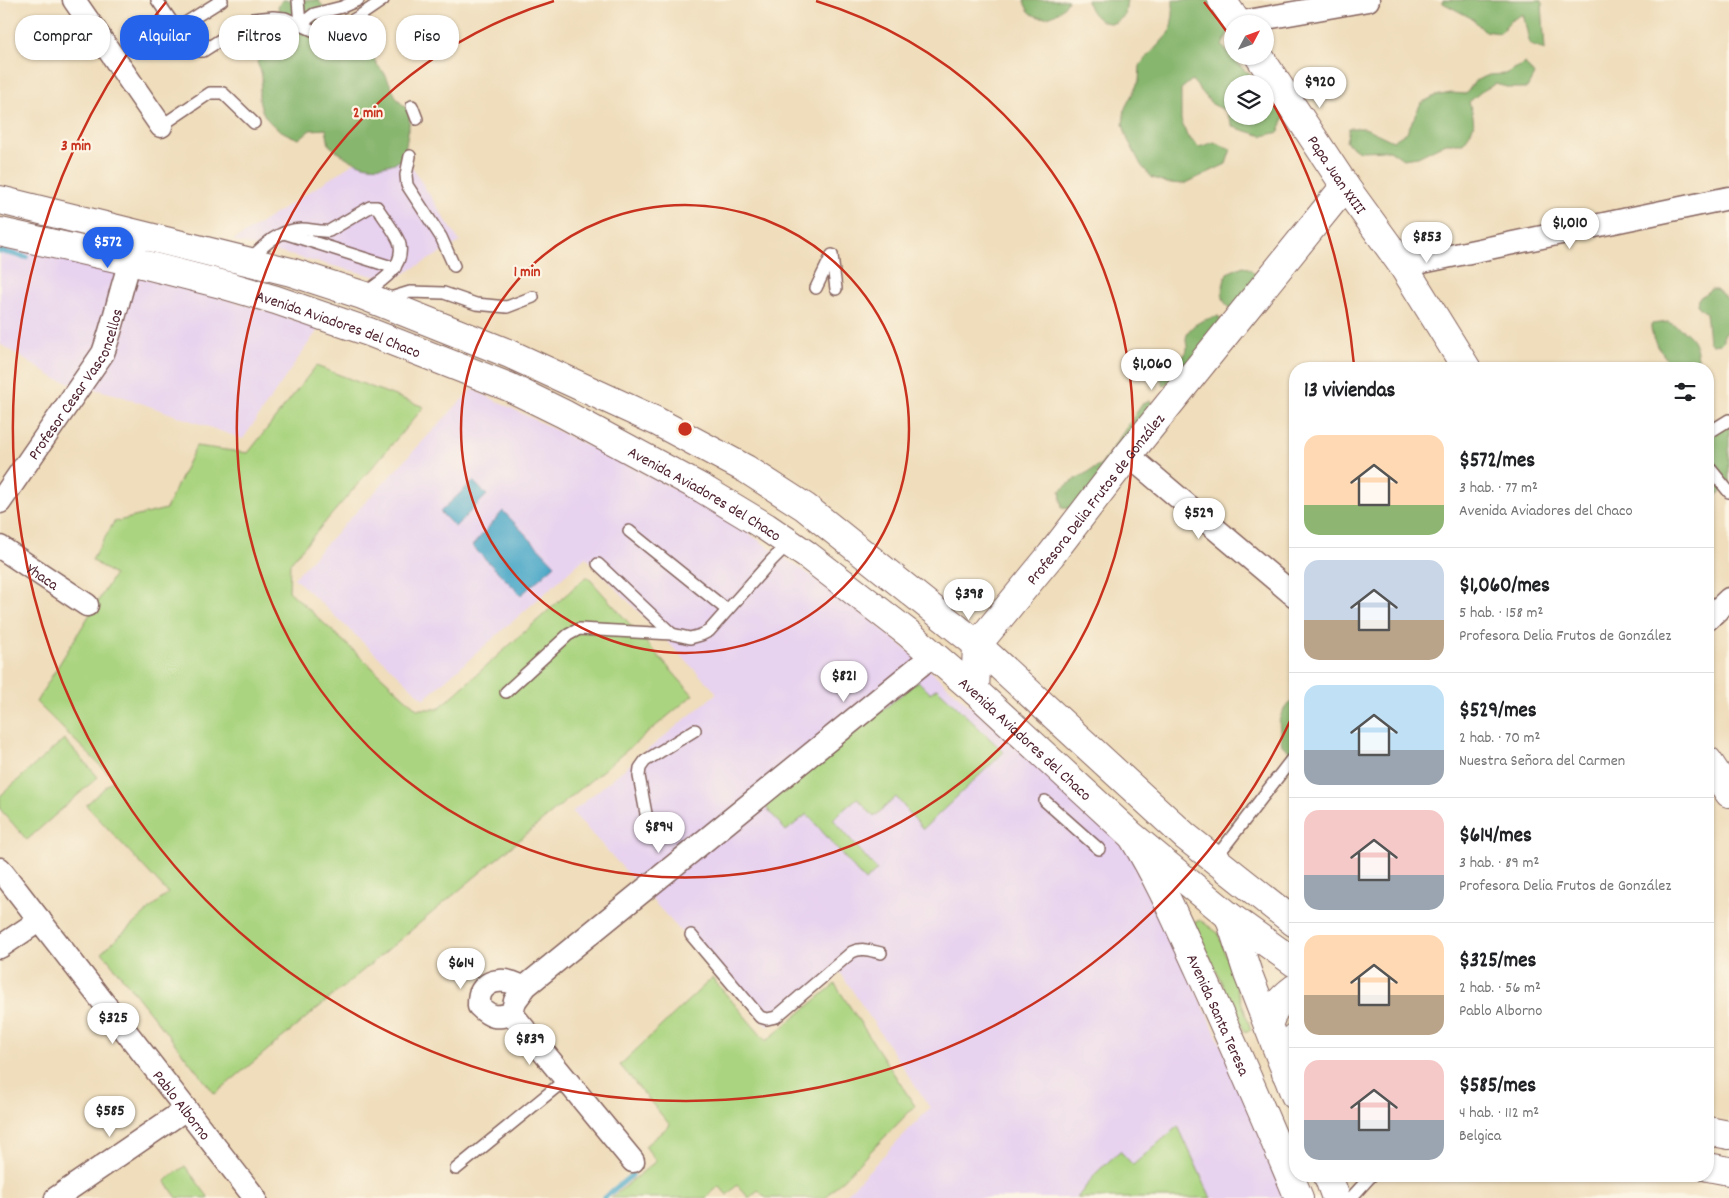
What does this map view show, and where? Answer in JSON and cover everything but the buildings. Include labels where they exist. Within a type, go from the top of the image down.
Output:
[{"type":"main road","points":[[1222,0],[1232,15]]},
{"type":"main road","name":"Papa Juan XXIII","points":[[1265,65],[1345,186],[1403,266],[1463,362]]},
{"type":"main road","name":"Profesora Delia Frutos de González","points":[[985,635],[1345,186]]},
{"type":"main road","name":"Avenida Aviadores del Chaco","points":[[0,200],[139,236],[291,272],[370,298],[510,354],[656,421],[746,469],[805,507],[985,635],[1185,836],[1289,918]]},
{"type":"main road","name":"Avenida Aviadores del Chaco","points":[[0,232],[126,273],[276,300],[377,335],[509,387],[564,414],[704,489],[790,543],[855,591],[934,654],[1131,835],[1229,916],[1289,959]]},
{"type":"main road","points":[[612,440],[655,445],[727,485],[740,488],[775,489]]},
{"type":"main road","points":[[975,691],[985,635]]},
{"type":"main road","points":[[1714,770],[1729,793]]},
{"type":"main road","name":"Avenida Santa Teresa","points":[[1131,835],[1154,872],[1234,1046],[1289,1175]]},
{"type":"main road","points":[[1185,836],[1202,863],[1229,916],[1248,974],[1289,1081]]},
{"type":"main road","points":[[1268,1026],[1272,1012],[1280,999],[1289,992]]},
{"type":"main road","points":[[1289,1052],[1289,1069]]},
{"type":"main road","points":[[1714,1132],[1729,1136]]},
{"type":"main road","points":[[1714,1168],[1729,1172]]},
{"type":"main road","name":"Avenida Santa Teresa","points":[[1292,1182],[1299,1198]]},
{"type":"main road","points":[[1330,1182],[1336,1198]]},
{"type":"street","points":[[74,0],[161,126]]},
{"type":"street","points":[[1274,17],[1368,0]]},
{"type":"street","points":[[1403,266],[1729,198]]},
{"type":"street","name":"Profesor Cesar Vasconcellos","points":[[0,502],[103,354],[112,329],[126,273],[139,236]]},
{"type":"street","points":[[1128,455],[1289,591]]},
{"type":"street","name":"Yhaca","points":[[0,547],[87,605]]},
{"type":"street","points":[[1714,613],[1729,599]]},
{"type":"street","points":[[512,1014],[515,1000],[523,988],[934,654]]},
{"type":"street","name":"Pablo Alborno","points":[[0,869],[255,1198]]},
{"type":"street","points":[[0,947],[40,920]]},
{"type":"street","points":[[512,1014],[501,1017],[489,1015],[479,1006],[480,994],[487,985],[499,980],[514,982],[523,988]]},
{"type":"street","points":[[512,1014],[633,1161]]},
{"type":"street","points":[[56,1198],[186,1109]]},
{"type":"lane","points":[[157,0],[167,15]]},
{"type":"lane","points":[[197,15],[222,0]]},
{"type":"lane","points":[[298,0],[300,25]]},
{"type":"lane","points":[[300,25],[314,14],[342,7],[358,0]]},
{"type":"lane","points":[[209,48],[253,19],[286,18],[318,32],[340,27],[383,0]]},
{"type":"lane","points":[[161,126],[210,93],[217,92],[223,93],[254,123]]},
{"type":"lane","points":[[412,106],[417,119]]},
{"type":"lane","points":[[410,156],[406,175],[407,185],[441,238],[454,266]]},
{"type":"lane","points":[[247,262],[264,245],[283,232],[300,229],[329,231],[370,207],[378,207],[400,244],[400,252],[395,268],[383,279],[370,298]]},
{"type":"lane","points":[[283,232],[395,268]]},
{"type":"lane","points":[[816,288],[832,255],[836,289]]},
{"type":"lane","points":[[370,298],[410,292],[444,293],[476,304],[508,307],[533,297]]},
{"type":"lane","points":[[1714,429],[1729,420]]},
{"type":"lane","points":[[1714,473],[1729,492]]},
{"type":"lane","points":[[629,531],[727,610]]},
{"type":"lane","points":[[506,692],[568,635],[579,630],[672,634],[690,638],[709,631],[772,560],[790,543]]},
{"type":"lane","points":[[598,564],[672,634]]},
{"type":"lane","points":[[650,835],[639,776],[640,768],[645,761],[695,730]]},
{"type":"lane","points":[[1214,860],[1289,763]]},
{"type":"lane","points":[[1045,801],[1099,849]]},
{"type":"lane","points":[[691,935],[760,1017],[767,1019],[776,1017],[852,952],[865,949],[881,953]]},
{"type":"lane","points":[[456,1169],[565,1080]]},
{"type":"lane","points":[[1351,1198],[1366,1182]]},
{"type":"shaded area","points":[[393,138],[460,242],[390,280],[233,241]]},
{"type":"shaded area","points":[[0,244],[138,276],[247,305],[319,328],[243,439],[118,395],[56,379],[0,344]]},
{"type":"shaded area","points":[[472,389],[667,485],[745,531],[812,576],[870,619],[915,657],[1060,786],[1133,855],[1292,1198],[842,1198],[930,1108],[838,969],[768,1027],[572,812],[717,693],[586,557],[424,699],[294,578]]},
{"type":"green space","points":[[282,0],[318,0],[335,15],[309,15],[309,60],[375,60],[385,74],[395,95],[410,111],[404,159],[382,166],[364,165],[347,158],[329,145],[326,129],[310,130],[299,139],[276,128],[265,117],[260,101],[259,92],[262,79],[257,62],[258,60],[299,60],[299,15],[280,15],[278,7]]},
{"type":"green space","points":[[1024,0],[1068,0],[1064,7],[1051,16],[1038,17],[1027,8]]},
{"type":"green space","points":[[1087,0],[1127,0],[1125,15],[1114,23],[1107,23],[1095,16]]},
{"type":"green space","points":[[1173,0],[1211,0],[1224,22],[1224,42],[1222,46],[1224,48],[1224,65],[1239,65],[1251,75],[1224,75],[1224,110],[1212,104],[1192,80],[1181,89],[1181,120],[1187,136],[1199,147],[1214,142],[1231,149],[1226,164],[1184,184],[1167,183],[1151,177],[1141,165],[1127,138],[1123,124],[1125,108],[1139,81],[1140,65],[1170,32]]},
{"type":"green space","points":[[1443,0],[1540,0],[1542,3],[1545,50],[1530,45],[1523,14],[1510,21],[1500,33],[1484,31],[1473,19],[1443,3]]},
{"type":"green space","points":[[1525,63],[1534,75],[1527,88],[1511,88],[1495,84],[1469,102],[1474,124],[1463,143],[1446,143],[1418,157],[1403,159],[1390,150],[1359,151],[1346,142],[1349,128],[1365,128],[1393,141],[1407,132],[1421,103],[1435,96],[1451,93],[1466,94],[1475,81],[1489,75],[1505,74]]},
{"type":"green space","points":[[1274,100],[1284,117],[1279,132],[1263,136],[1233,127],[1232,125],[1274,125]]},
{"type":"green space","points":[[1243,266],[1253,272],[1261,289],[1233,312],[1228,308],[1223,299],[1223,285],[1227,273]]},
{"type":"green space","points":[[1711,289],[1716,289],[1729,300],[1729,330],[1723,334],[1723,341],[1720,344],[1712,345],[1709,341],[1706,313],[1697,305],[1698,299]]},
{"type":"green space","points":[[1219,316],[1224,320],[1188,367],[1163,386],[1161,379],[1186,352],[1186,339],[1190,329],[1194,325]]},
{"type":"green space","points":[[1668,322],[1689,335],[1695,345],[1698,362],[1668,362],[1655,342],[1651,331],[1651,324]]},
{"type":"green space","points":[[316,366],[424,407],[290,563],[289,591],[417,709],[438,709],[587,576],[693,695],[215,1094],[102,952],[168,893],[86,805],[114,779],[36,702],[114,575],[92,560],[114,522],[166,509],[196,446],[248,453]]},
{"type":"green space","points":[[1150,400],[1154,408],[1167,416],[1166,432],[1160,440],[1135,456],[1078,509],[1062,508],[1060,491],[1072,481],[1101,465],[1143,403]]},
{"type":"green space","points":[[1729,412],[1729,484],[1720,493],[1714,496],[1714,421]]},
{"type":"green space","points":[[918,681],[930,693],[937,688],[1004,752],[923,829],[896,797],[874,817],[857,798],[833,819],[877,870],[865,881],[807,814],[786,831],[765,806]]},
{"type":"green space","points":[[1289,704],[1289,751],[1282,745],[1279,723],[1284,709]]},
{"type":"green space","points":[[64,739],[98,777],[27,840],[0,809],[0,796]]},
{"type":"green space","points":[[1200,920],[1218,933],[1251,1030],[1245,1033],[1194,923]]},
{"type":"green space","points":[[712,978],[766,1041],[835,984],[915,1106],[825,1198],[766,1198],[758,1190],[749,1198],[737,1185],[727,1195],[719,1186],[706,1198],[611,1198],[656,1161],[645,1146],[670,1125],[620,1065]]},
{"type":"green space","points":[[1178,1126],[1211,1198],[1077,1198],[1096,1173],[1120,1151],[1133,1165]]},
{"type":"green space","points":[[185,1166],[209,1198],[177,1198],[165,1181]]},
{"type":"water","points":[[473,481],[487,495],[455,527],[440,512]]},
{"type":"water","points":[[503,511],[555,565],[521,595],[472,546]]},
{"type":"waterway","points":[[0,251],[26,257]]},
{"type":"waterway","points":[[604,1198],[632,1175]]}]
